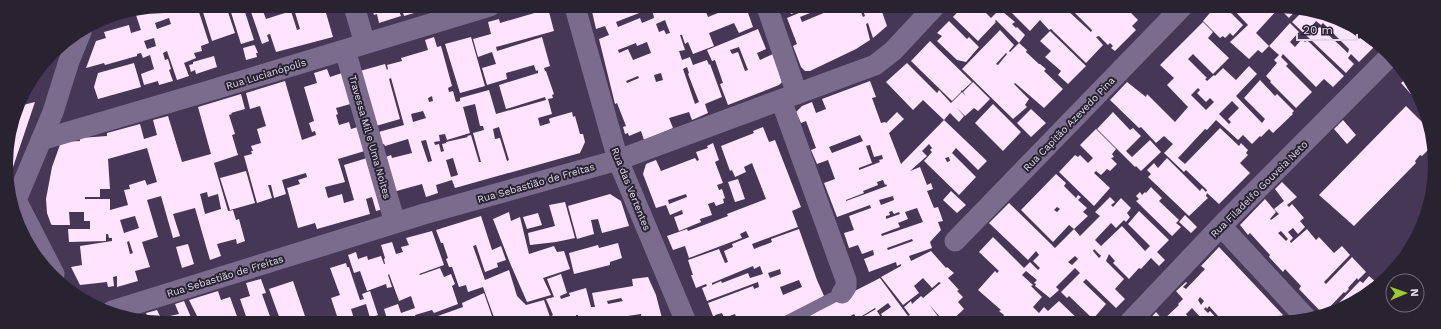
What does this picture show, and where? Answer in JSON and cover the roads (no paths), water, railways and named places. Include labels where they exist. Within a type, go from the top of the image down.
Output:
[{"type":"street","points":[[356,13],[365,44]]},
{"type":"street","name":"Rua Lucianópolis","points":[[41,140],[467,13]]},
{"type":"street","name":"Rua das Vertentes","points":[[577,13],[618,160],[683,316]]},
{"type":"street","points":[[768,13],[789,97],[846,280],[846,287],[842,293]]},
{"type":"street","name":"Rua Sebastião de Freitas","points":[[119,309],[395,223],[618,160],[875,65],[893,51],[928,13]]},
{"type":"street","name":"Rua Capitão Azevedo Pina","points":[[955,241],[1176,13]]},
{"type":"street","points":[[16,193],[53,112],[69,61],[77,41]]},
{"type":"street","name":"Travessa Mil e Uma Noites","points":[[345,50],[395,223]]},
{"type":"street","name":"Rua Filadelfo Gouveia Neto","points":[[1136,316],[1221,226],[1386,60]]},
{"type":"street","points":[[23,216],[46,259]]},
{"type":"street","points":[[1221,226],[1302,314]]},
{"type":"lane","points":[[797,316],[842,293]]}]
